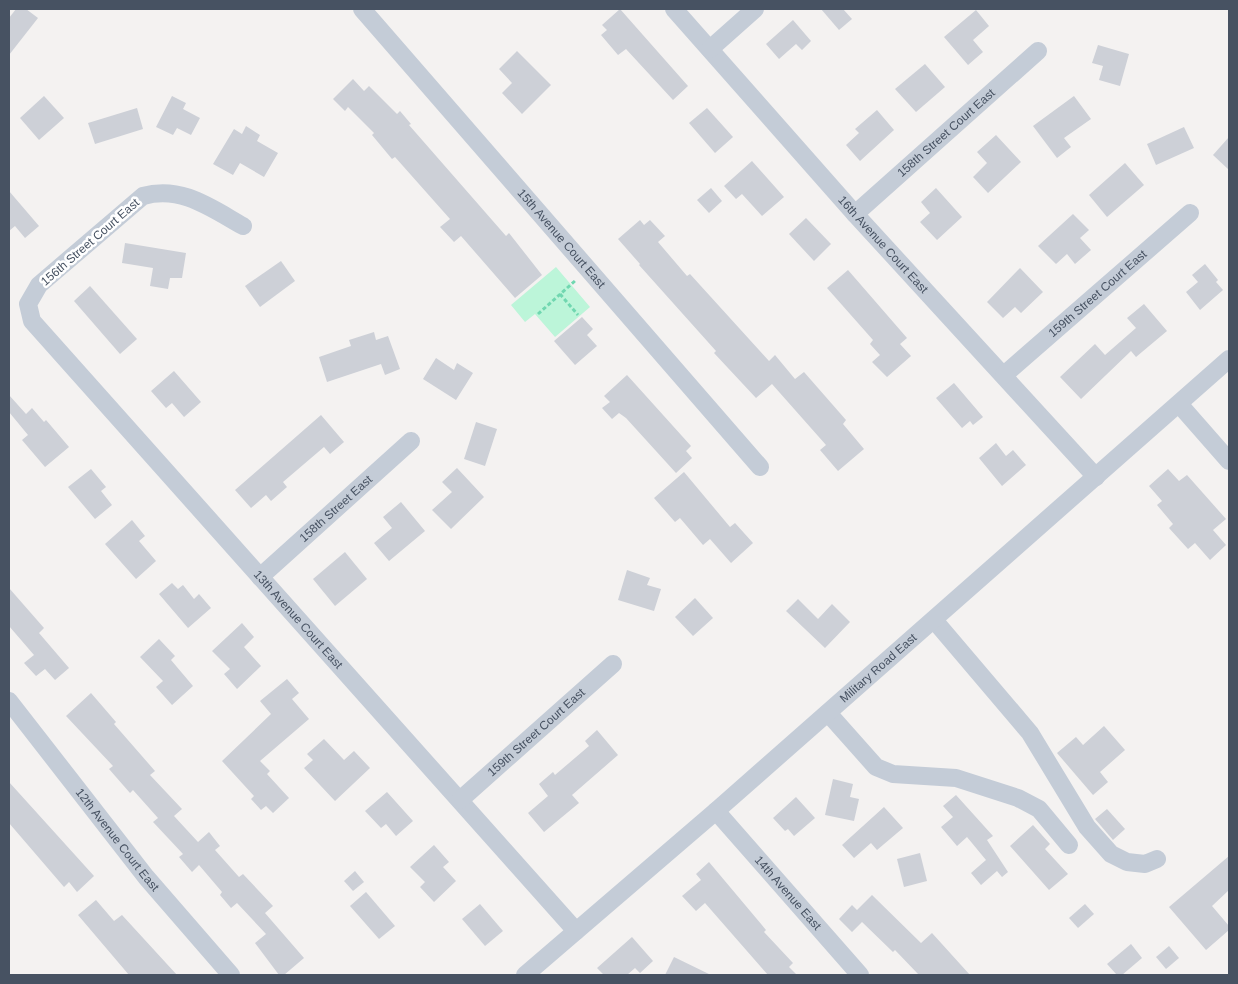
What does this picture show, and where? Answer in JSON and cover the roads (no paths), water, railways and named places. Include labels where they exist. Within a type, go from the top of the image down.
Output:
[{"type":"street","name":"15th Avenue Court East","points":[[362,9],[760,467]]},
{"type":"street","name":"16th Avenue Court East","points":[[674,9],[855,214],[1096,477]]},
{"type":"street","points":[[710,49],[756,9]]},
{"type":"street","name":"158th Street Court East","points":[[855,214],[1038,51]]},
{"type":"street","name":"156th Street Court East","points":[[28,304],[39,285],[50,274],[143,196],[156,192],[181,195],[197,200],[242,226]]},
{"type":"street","name":"159th Street Court East","points":[[1004,375],[1190,213]]},
{"type":"street","name":"13th Avenue Court East","points":[[28,304],[32,322],[40,332],[576,931]]},
{"type":"street","name":"Military Road East","points":[[525,975],[828,713],[1229,359]]},
{"type":"street","points":[[1179,404],[1229,461]]},
{"type":"street","name":"158th Street East","points":[[260,576],[411,441]]},
{"type":"street","points":[[934,620],[1030,733],[1087,826],[1111,854],[1127,862],[1145,864],[1157,859]]},
{"type":"street","name":"159th Street Court East","points":[[460,800],[613,664]]},
{"type":"street","name":"12th Avenue Court East","points":[[9,701],[146,876],[231,975]]},
{"type":"street","points":[[828,713],[876,767],[893,774],[956,778],[1018,798],[1039,809],[1069,845]]},
{"type":"street","name":"14th Avenue East","points":[[716,811],[860,975]]}]
